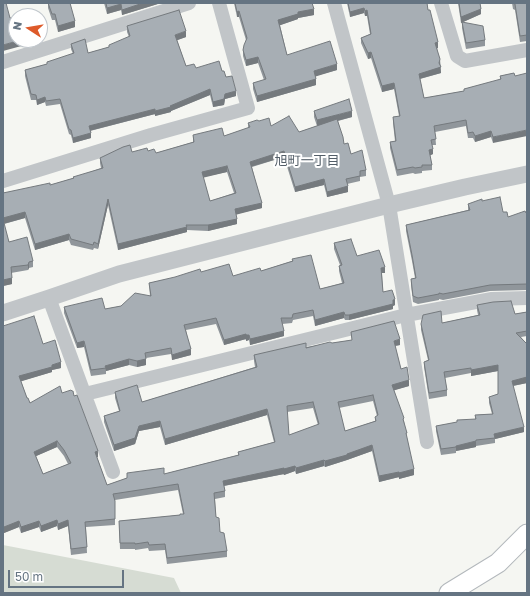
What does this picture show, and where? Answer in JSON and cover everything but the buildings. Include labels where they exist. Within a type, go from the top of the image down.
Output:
[{"type":"main road","points":[[449,593],[498,563],[527,534]]},
{"type":"street","points":[[3,62],[189,3]]},
{"type":"street","points":[[3,181],[151,135],[248,108],[220,3]]},
{"type":"street","points":[[334,3],[389,205],[427,442]]},
{"type":"street","points":[[441,3],[457,56],[465,62],[527,50]]},
{"type":"street","points":[[3,313],[119,274],[465,186],[527,174]]},
{"type":"street","points":[[50,298],[113,472]]},
{"type":"street","points":[[85,394],[406,315],[492,299],[527,298]]},
{"type":"shaded area","points":[[3,545],[174,578],[181,593],[3,593]]},
{"type":"district","name":"旭町一丁目","points":[[307,161]]}]
